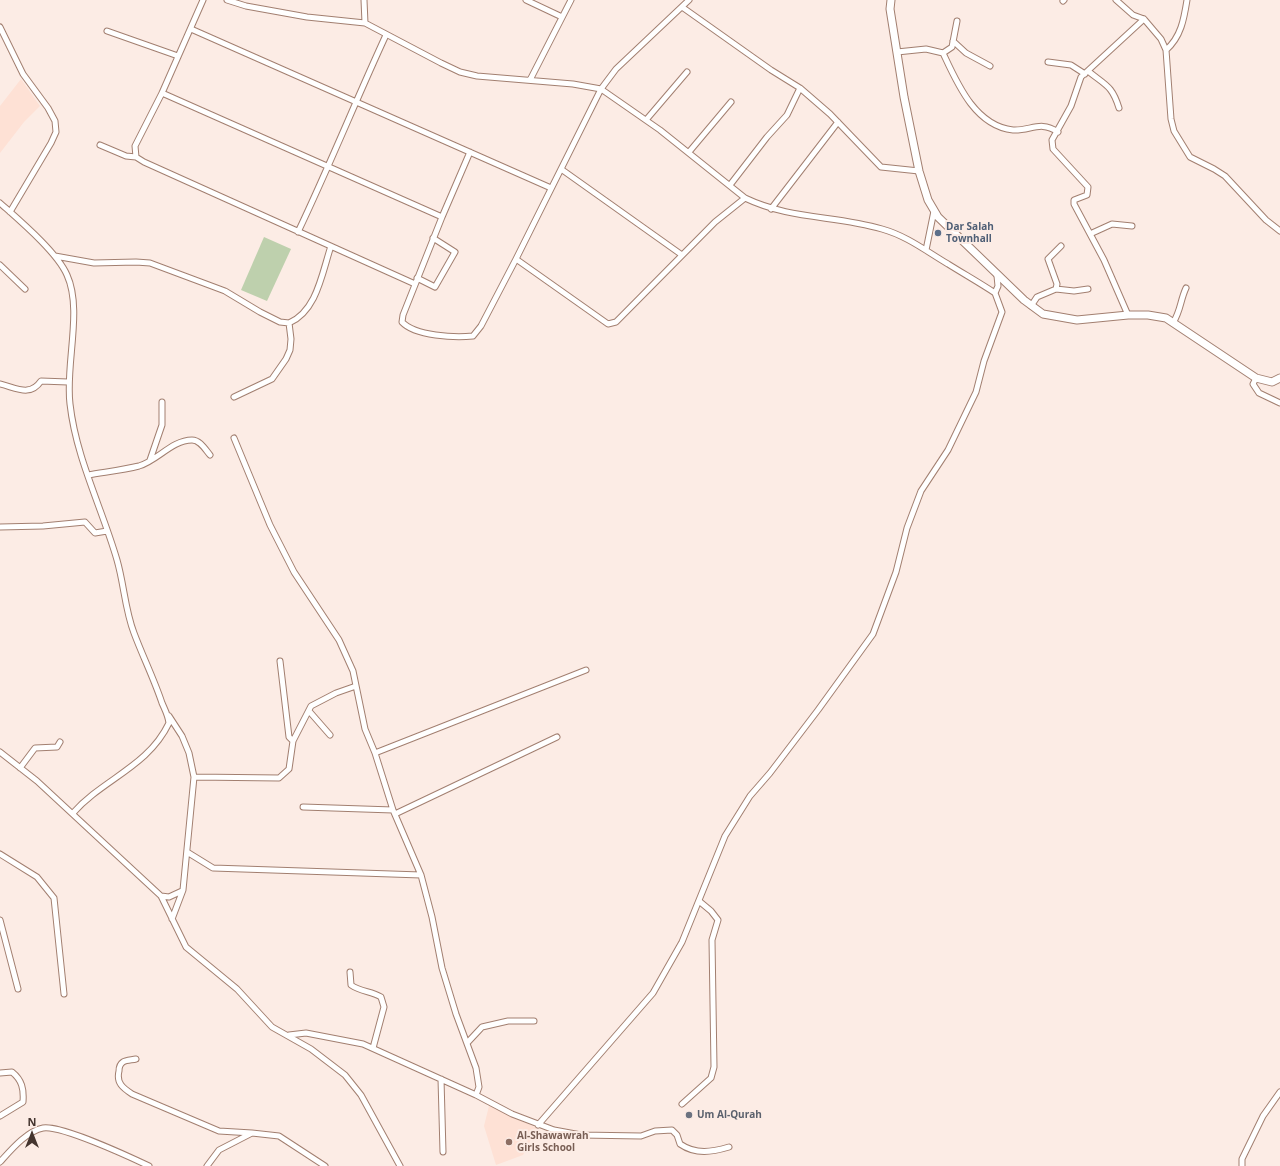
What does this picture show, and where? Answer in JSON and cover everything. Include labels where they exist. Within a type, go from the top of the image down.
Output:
[{"type":"street","points":[[136,156],[135,146],[162,93],[203,0]]},
{"type":"street","points":[[227,0],[246,6],[307,17],[365,23],[460,72],[494,78],[573,84],[601,89],[646,120],[745,198],[771,209],[795,215],[880,228],[899,235],[996,293]]},
{"type":"street","points":[[364,0],[365,23]]},
{"type":"street","points":[[526,0],[562,17]]},
{"type":"street","points":[[530,80],[570,0]]},
{"type":"street","points":[[470,152],[414,284],[403,315],[402,322],[406,327],[439,335],[461,338],[473,336],[481,326],[516,259],[601,89],[616,69],[689,0]]},
{"type":"street","points":[[891,0],[890,8],[897,52],[919,171],[928,200],[934,211],[962,242],[997,276],[1043,314],[1078,320],[1128,315],[1166,318],[1256,378],[1272,382],[1280,378]]},
{"type":"street","points":[[1116,0],[1133,15],[1144,19],[1161,39],[1166,50],[1171,119],[1174,131],[1190,157],[1225,176],[1266,220],[1280,232]]},
{"type":"street","points":[[1166,50],[1176,42],[1183,22],[1187,0]]},
{"type":"street","points":[[682,7],[800,88],[838,122],[881,167],[919,171]]},
{"type":"street","points":[[1128,315],[1090,234],[1074,204],[1074,200],[1087,195],[1088,187],[1053,149],[1052,140],[1058,132],[1081,77],[1144,19]]},
{"type":"street","points":[[897,52],[926,49],[943,53],[952,47],[957,21]]},
{"type":"street","points":[[0,27],[23,74],[48,108],[55,121],[56,132],[51,144],[10,212]]},
{"type":"street","points":[[191,28],[552,188]]},
{"type":"street","points":[[107,30],[178,56]]},
{"type":"street","points":[[298,232],[329,167],[355,101],[386,35]]},
{"type":"street","points":[[953,42],[966,53],[990,66]]},
{"type":"street","points":[[943,53],[962,92],[986,120],[1014,130],[1036,125],[1051,127],[1058,132]]},
{"type":"street","points":[[1048,62],[1071,65],[1087,72],[1107,84],[1114,94],[1119,108]]},
{"type":"street","points":[[646,120],[686,72]]},
{"type":"street","points":[[730,185],[767,137],[787,115],[800,88]]},
{"type":"street","points":[[162,93],[442,217]]},
{"type":"street","points":[[688,152],[731,102]]},
{"type":"street","points":[[771,209],[838,122]]},
{"type":"street","points":[[100,145],[126,156],[136,156],[144,162],[414,284]]},
{"type":"street","points":[[561,169],[682,255]]},
{"type":"street","points":[[516,259],[608,324],[616,322],[715,222],[745,198]]},
{"type":"street","points":[[0,203],[55,256],[68,276],[72,290],[73,307],[68,382],[70,405],[79,450],[117,560],[134,633],[168,714],[185,741],[189,753],[194,777],[187,852],[183,890],[172,919]]},
{"type":"street","points":[[926,250],[934,211]]},
{"type":"street","points":[[1090,234],[1112,224],[1132,226]]},
{"type":"street","points":[[417,278],[435,287],[455,252],[433,238]]},
{"type":"street","points":[[55,256],[94,263],[150,263],[225,291],[260,312],[280,322],[289,323],[300,317],[314,298],[331,246]]},
{"type":"street","points":[[1056,289],[1057,284],[1048,259],[1061,246]]},
{"type":"street","points":[[0,265],[25,289]]},
{"type":"street","points":[[538,1125],[653,993],[682,942],[725,836],[750,796],[770,773],[818,710],[873,634],[896,572],[907,528],[921,491],[948,450],[976,392],[984,361],[1002,312],[996,293],[998,286],[997,276]]},
{"type":"street","points":[[1173,323],[1181,308],[1180,301],[1186,288]]},
{"type":"street","points":[[1032,306],[1037,297],[1056,289],[1074,292],[1088,290]]},
{"type":"street","points":[[234,396],[272,379],[286,359],[290,350],[291,339],[289,323]]},
{"type":"street","points":[[1256,378],[1253,384],[1259,393],[1280,403]]},
{"type":"street","points":[[0,384],[30,391],[36,389],[41,381],[68,382]]},
{"type":"street","points":[[150,460],[162,425],[162,402]]},
{"type":"street","points":[[234,438],[270,526],[294,572],[341,645],[353,671],[365,729],[394,812],[421,875],[432,917],[442,968],[456,1014],[468,1042],[476,1068],[479,1087],[476,1095]]},
{"type":"street","points":[[88,475],[141,465],[175,446],[194,440],[201,444],[210,455]]},
{"type":"street","points":[[0,527],[43,526],[85,522],[95,533],[107,531]]},
{"type":"street","points":[[280,661],[289,737],[292,741]]},
{"type":"street","points":[[375,754],[586,670]]},
{"type":"street","points":[[194,777],[279,778],[289,769],[292,741],[311,706],[336,692],[356,686]]},
{"type":"street","points":[[308,711],[330,735]]},
{"type":"street","points":[[73,814],[85,799],[125,773],[142,759],[166,729],[169,723],[168,714]]},
{"type":"street","points":[[303,807],[394,812],[557,737]]},
{"type":"street","points":[[20,768],[35,748],[57,747],[60,742]]},
{"type":"street","points":[[0,752],[73,814],[161,896],[186,947],[237,989],[272,1027],[289,1035],[298,1043],[322,1056],[349,1080],[362,1095],[400,1166]]},
{"type":"street","points":[[187,852],[213,868],[421,875]]},
{"type":"street","points":[[0,854],[37,877],[54,898],[64,994]]},
{"type":"street","points":[[161,896],[170,897],[183,890]]},
{"type":"street","points":[[682,1104],[711,1078],[714,1067],[712,940],[718,920],[712,911],[698,901]]},
{"type":"street","points":[[0,920],[18,989]]},
{"type":"street","points":[[350,972],[351,985],[356,989],[375,993],[381,997],[384,1007],[373,1048]]},
{"type":"street","points":[[468,1042],[482,1027],[508,1022],[534,1021]]},
{"type":"street","points":[[289,1035],[306,1033],[363,1044],[538,1125],[581,1135],[641,1136],[655,1131],[672,1130],[677,1136],[680,1144],[696,1151],[709,1152],[729,1147]]},
{"type":"street","points":[[136,1059],[123,1062],[120,1066],[118,1075],[118,1082],[132,1094],[219,1131],[279,1136],[325,1166]]},
{"type":"street","points":[[0,1073],[12,1072],[18,1077],[22,1083],[24,1095],[23,1102],[0,1116]]},
{"type":"street","points":[[441,1079],[443,1152]]},
{"type":"street","points":[[1242,1166],[1242,1159],[1263,1116],[1280,1092]]},
{"type":"street","points":[[0,1162],[31,1133],[44,1128],[60,1131],[112,1148],[149,1166]]},
{"type":"street","points":[[207,1166],[219,1150],[252,1133]]},
{"type":"shaded area","points":[[21,79],[40,106],[24,122],[0,153],[0,106]]},
{"type":"shaded area","name":"Al-Shawawrah Girls School","points":[[489,1106],[537,1128],[523,1155],[496,1165],[484,1126]]},
{"type":"green space","points":[[264,237],[291,249],[267,301],[241,290]]},
{"type":"place","name":"Dar Salah Townhall","points":[[938,233]]},
{"type":"place","name":"Um Al-Qurah","points":[[689,1115]]},
{"type":"place","name":"Al-Shawawrah Girls School","points":[[509,1142]]}]
